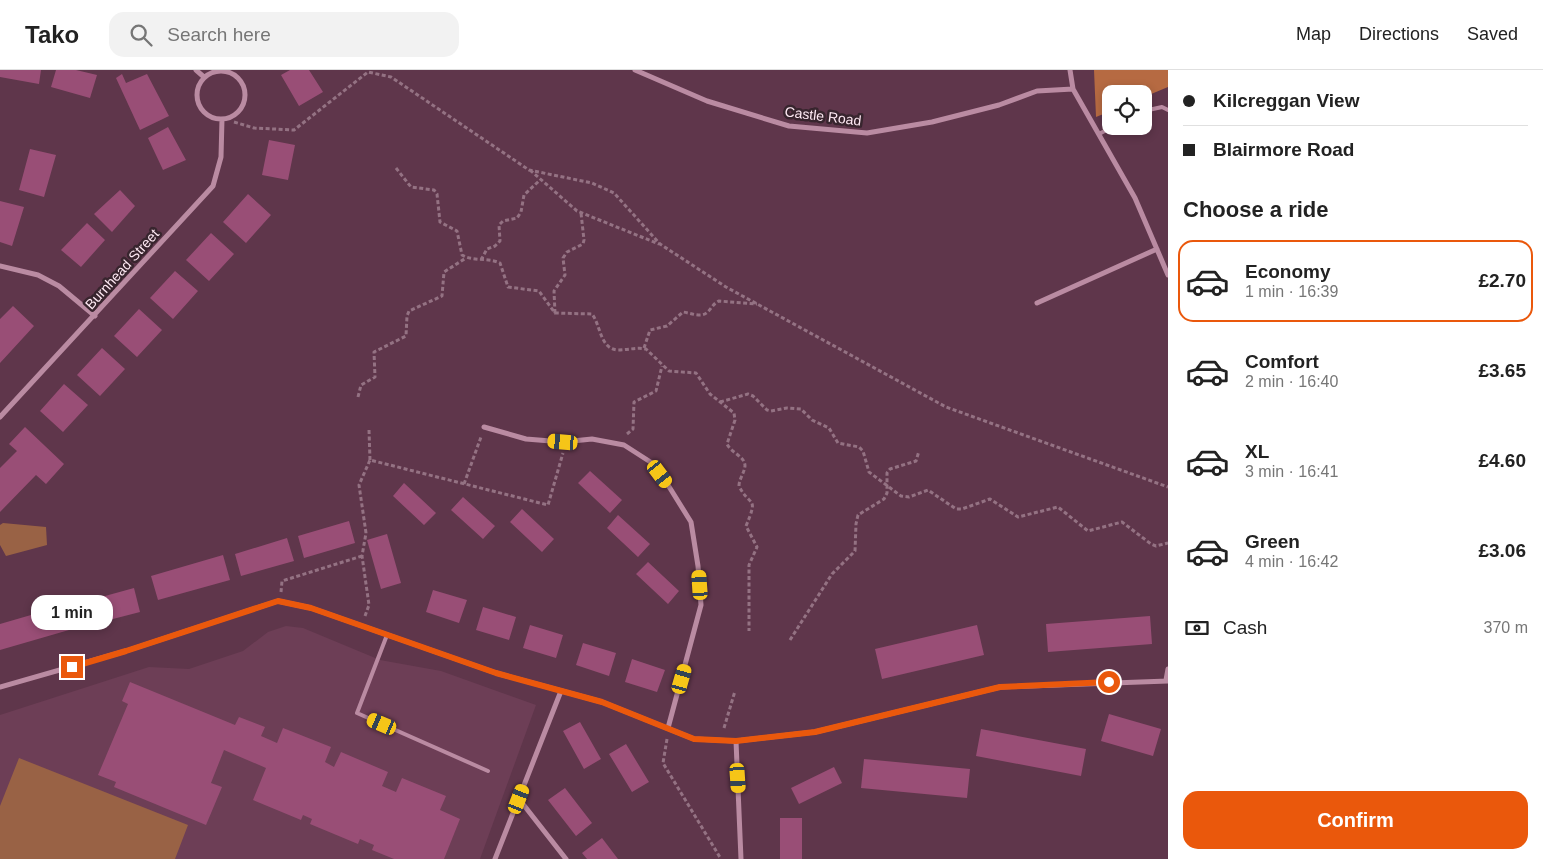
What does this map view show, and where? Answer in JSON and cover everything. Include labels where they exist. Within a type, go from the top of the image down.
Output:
[{"type":"street","points":[[196,70],[204,77]]},
{"type":"street","name":"Castle Road","points":[[634,70],[707,101],[790,126],[868,133],[942,119],[999,105],[1037,91],[1073,89]]},
{"type":"street","points":[[1070,70],[1073,89],[1135,198],[1168,274]]},
{"type":"street","points":[[226,71],[239,78],[243,85],[245,100],[242,107],[230,117],[222,119],[206,114],[197,100],[199,84],[204,77],[211,72],[226,71]]},
{"type":"street","name":"Burnhead Street","points":[[0,417],[213,186],[221,157],[222,119]]},
{"type":"street","points":[[1038,303],[1157,249]]},
{"type":"street","points":[[0,266],[38,275],[59,286],[95,316]]},
{"type":"street","points":[[484,427],[526,439],[566,442],[592,439],[624,445],[652,463],[691,522],[698,566],[701,605],[668,728]]},
{"type":"street","points":[[0,687],[126,651],[252,609],[281,602],[311,608],[496,673],[602,702],[694,739],[736,741],[815,732],[1000,687],[1167,681],[1168,669]]},
{"type":"street","points":[[495,859],[561,691]]},
{"type":"street","points":[[736,741],[741,859]]},
{"type":"street","points":[[519,799],[566,859]]},
{"type":"lane","points":[[1152,109],[1162,107],[1168,110]]},
{"type":"lane","points":[[387,635],[357,713],[488,771]]},
{"type":"path","points":[[222,119],[254,128],[294,130],[368,72],[391,77],[529,170],[581,213],[660,244],[726,288],[946,407],[1168,487]]},
{"type":"path","points":[[396,168],[411,187],[434,190],[437,194],[440,222],[457,231],[459,250],[462,256],[500,263],[508,287],[538,291],[555,313]]},
{"type":"path","points":[[529,170],[592,183],[614,193],[660,244]]},
{"type":"path","points":[[482,260],[486,249],[495,246],[500,241],[499,225],[503,221],[517,218],[522,212],[524,194],[540,180]]},
{"type":"path","points":[[555,313],[554,291],[565,275],[563,258],[567,252],[580,246],[584,240],[581,213]]},
{"type":"path","points":[[358,397],[361,385],[375,377],[374,352],[406,336],[409,311],[442,296],[444,272],[466,258]]},
{"type":"path","points":[[644,348],[650,330],[655,327],[667,326],[683,312],[697,315],[705,314],[719,301],[757,304]]},
{"type":"path","points":[[555,313],[592,314],[596,319],[604,343],[609,348],[617,350],[644,348],[653,352],[662,366],[669,371],[696,373],[710,394],[734,413],[735,420],[727,444],[729,449],[742,458],[744,469],[739,480],[739,486],[753,504],[753,510],[746,526],[757,548],[749,565],[749,630]]},
{"type":"path","points":[[602,441],[630,433],[633,426],[634,402],[656,391],[662,366]]},
{"type":"path","points":[[720,402],[748,394],[753,396],[771,412],[787,408],[801,409],[812,420],[830,428],[838,443],[859,447],[863,450],[869,472],[904,498],[928,490],[956,509],[962,509],[990,499],[1018,518],[1058,507],[1088,532],[1122,522],[1151,544],[1156,546],[1168,543]]},
{"type":"path","points":[[464,484],[484,427]]},
{"type":"path","points":[[361,626],[369,605],[362,556],[366,533],[359,485],[370,460],[369,430]]},
{"type":"path","points":[[370,460],[548,505],[566,442]]},
{"type":"path","points":[[790,640],[832,574],[855,551],[858,515],[884,499],[890,469],[916,461],[919,451]]},
{"type":"path","points":[[281,602],[282,581],[362,556]]},
{"type":"path","points":[[720,740],[735,691]]},
{"type":"path","points":[[668,728],[662,763],[721,859]]},
{"type":"shaded area","points":[[1094,70],[1168,70],[1168,87],[1152,94],[1152,85],[1102,85],[1102,115],[1096,117]]},
{"type":"shaded area","points":[[3,523],[46,527],[47,545],[6,556],[0,545],[0,525]]},
{"type":"shaded area","points":[[286,626],[303,628],[380,660],[441,671],[536,705],[480,859],[0,859],[0,715],[149,667],[189,669],[243,651],[268,632]]},
{"type":"shaded area","points":[[19,758],[188,825],[175,859],[0,859],[0,806]]},
{"type":"building","points":[[0,70],[41,70],[39,84],[0,77]]},
{"type":"building","points":[[56,70],[76,70],[97,75],[90,98],[51,87]]},
{"type":"building","points":[[290,70],[309,70],[323,92],[299,106],[281,75]]},
{"type":"building","points":[[122,74],[126,83],[147,74],[169,116],[140,130],[116,78]]},
{"type":"building","points":[[168,127],[186,160],[163,170],[148,138]]},
{"type":"building","points":[[269,140],[295,145],[288,180],[262,175]]},
{"type":"building","points":[[30,149],[56,155],[44,197],[19,190]]},
{"type":"building","points":[[120,190],[135,206],[112,232],[94,214]]},
{"type":"building","points":[[248,194],[271,215],[246,243],[223,222]]},
{"type":"building","points":[[0,201],[24,207],[12,246],[0,242]]},
{"type":"building","points":[[87,223],[105,240],[81,267],[61,250]]},
{"type":"building","points":[[211,233],[234,254],[209,281],[186,260]]},
{"type":"building","points":[[175,271],[198,291],[173,319],[150,298]]},
{"type":"building","points":[[13,306],[34,326],[0,363],[0,319]]},
{"type":"building","points":[[139,309],[162,330],[137,357],[114,336]]},
{"type":"building","points":[[102,348],[125,369],[100,396],[77,375]]},
{"type":"building","points":[[64,384],[88,405],[63,432],[40,411]]},
{"type":"building","points":[[25,427],[64,464],[46,484],[36,475],[0,512],[0,468],[17,451],[9,444]]},
{"type":"building","points":[[590,471],[622,500],[610,513],[578,483]]},
{"type":"building","points":[[404,483],[436,513],[424,525],[393,496]]},
{"type":"building","points":[[463,497],[495,526],[483,539],[451,510]]},
{"type":"building","points":[[522,509],[554,539],[542,552],[510,522]]},
{"type":"building","points":[[618,515],[650,544],[638,557],[607,528]]},
{"type":"building","points":[[349,521],[355,543],[304,558],[298,536]]},
{"type":"building","points":[[387,534],[401,583],[381,589],[367,540]]},
{"type":"building","points":[[287,538],[294,561],[241,576],[235,554]]},
{"type":"building","points":[[223,555],[230,580],[158,600],[151,576]]},
{"type":"building","points":[[648,562],[679,591],[668,604],[636,574]]},
{"type":"building","points":[[134,588],[140,612],[82,627],[76,604]]},
{"type":"building","points":[[433,590],[467,600],[459,623],[426,612]]},
{"type":"building","points":[[62,606],[69,630],[0,650],[0,624]]},
{"type":"building","points":[[483,607],[516,617],[509,640],[476,630]]},
{"type":"building","points":[[1150,616],[1152,644],[1048,652],[1046,624]]},
{"type":"building","points":[[530,625],[563,635],[556,658],[523,648]]},
{"type":"building","points":[[977,625],[984,655],[882,679],[875,649]]},
{"type":"building","points":[[583,643],[616,653],[609,676],[576,665]]},
{"type":"building","points":[[632,659],[665,670],[657,692],[625,682]]},
{"type":"building","points":[[130,682],[235,725],[239,717],[265,727],[261,736],[277,743],[283,728],[331,747],[325,762],[334,767],[341,752],[388,772],[382,786],[396,792],[402,778],[446,796],[440,810],[460,819],[444,859],[394,859],[372,850],[374,845],[360,839],[358,844],[310,824],[312,819],[303,815],[301,820],[253,800],[266,768],[224,750],[211,783],[222,787],[206,825],[114,787],[116,782],[98,775],[128,704],[122,701]]},
{"type":"building","points":[[1109,714],[1161,729],[1153,756],[1101,741]]},
{"type":"building","points":[[580,722],[601,759],[584,769],[563,731]]},
{"type":"building","points":[[981,729],[1086,749],[1081,776],[976,756]]},
{"type":"building","points":[[626,744],[649,782],[632,792],[609,754]]},
{"type":"building","points":[[864,759],[970,769],[967,798],[861,788]]},
{"type":"building","points":[[834,767],[842,783],[799,804],[791,788]]},
{"type":"building","points":[[565,788],[592,823],[576,836],[548,800]]},
{"type":"building","points":[[780,818],[802,818],[802,859],[780,859]]},
{"type":"building","points":[[602,838],[618,859],[587,859],[582,853]]},
{"type":"route","points":[[72,667],[278,601],[311,608],[496,673],[602,702],[694,739],[736,741],[815,732],[1000,687],[1109,682]]}]
